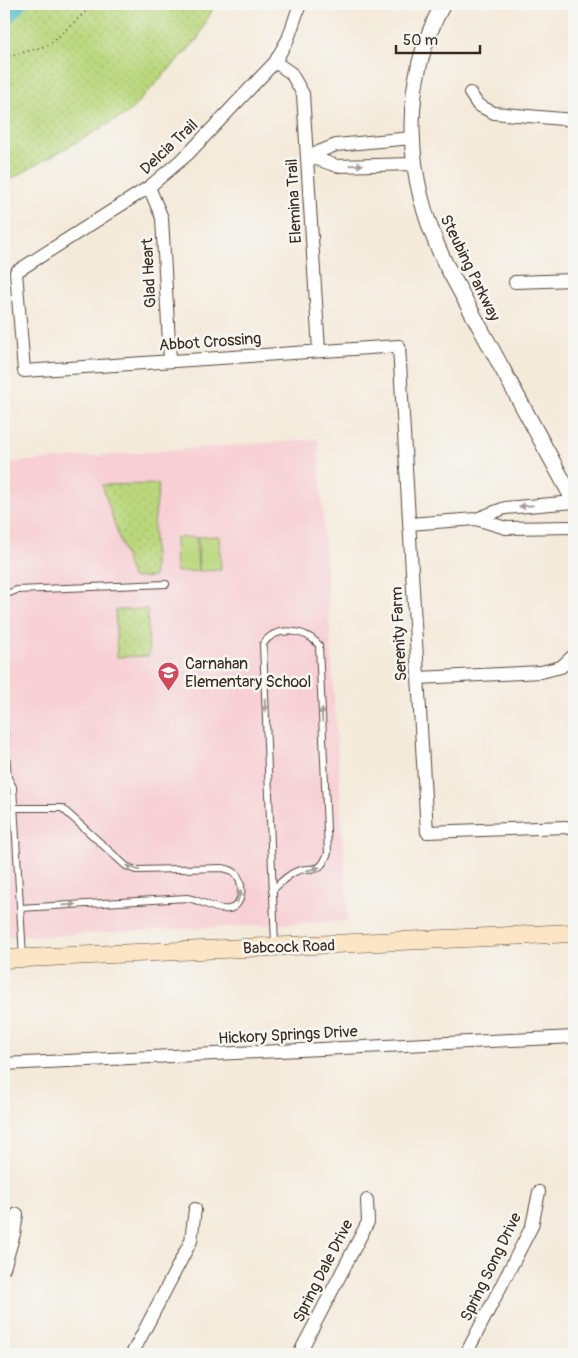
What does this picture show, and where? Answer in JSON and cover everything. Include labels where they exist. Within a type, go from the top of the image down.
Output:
[{"type":"main road","name":"Babcock Road","points":[[4,959],[574,933]]},
{"type":"street","name":"Delcia Trail","points":[[24,371],[16,272],[150,187],[188,154],[275,62],[288,39],[300,4]]},
{"type":"street","name":"Steubing Parkway","points":[[443,4],[422,53],[414,89],[412,138],[416,182],[432,236],[574,502]]},
{"type":"street","name":"Elemina Trail","points":[[275,62],[291,73],[303,94],[319,351]]},
{"type":"street","points":[[470,93],[478,105],[494,113],[574,120]]},
{"type":"street","points":[[308,156],[336,145],[412,138]]},
{"type":"street","points":[[308,156],[337,166],[414,164]]},
{"type":"street","name":"Glad Heart","points":[[150,187],[162,218],[170,360]]},
{"type":"street","points":[[515,282],[574,280]]},
{"type":"street","name":"Abbot Crossing","points":[[24,371],[399,346]]},
{"type":"street","name":"Serenity Farm","points":[[399,346],[410,435],[409,524],[427,832],[566,827],[574,830]]},
{"type":"street","points":[[476,520],[506,508],[574,502]]},
{"type":"street","points":[[409,524],[476,520],[506,528],[574,527]]},
{"type":"street","points":[[418,678],[541,672],[561,667],[574,655]]},
{"type":"street","name":"Hickory Springs Drive","points":[[4,1064],[574,1037]]},
{"type":"street","name":"Spring Song Drive","points":[[466,1354],[532,1226],[539,1192]]},
{"type":"street","name":"Spring Dale Drive","points":[[298,1354],[368,1222],[366,1200]]},
{"type":"street","points":[[132,1354],[191,1241],[195,1209]]},
{"type":"street","points":[[4,1268],[14,1234],[17,1214]]},
{"type":"lane","points":[[4,595],[17,590],[166,584]]},
{"type":"lane","points":[[272,891],[283,879],[299,870],[319,868],[324,863],[328,853],[319,645],[311,636],[301,632],[278,633],[267,638],[263,644],[272,891],[275,947]]},
{"type":"lane","points":[[4,728],[8,778],[13,787],[23,958]]},
{"type":"lane","points":[[14,808],[62,808],[126,866],[143,871],[223,868],[235,872],[241,883],[242,892],[236,906],[217,909],[200,900],[187,898],[20,908]]},
{"type":"path","points":[[4,58],[49,45],[94,4]]},
{"type":"shaded area","name":"Carnahan Elementary School","points":[[318,439],[348,921],[4,938],[4,463]]},
{"type":"green space","points":[[4,4],[215,4],[197,40],[128,113],[4,183]]},
{"type":"green space","points":[[159,484],[154,524],[154,577],[132,578],[102,485]]},
{"type":"green space","points":[[219,536],[221,570],[199,571],[198,537]]},
{"type":"green space","points":[[196,537],[198,571],[176,572],[175,538]]},
{"type":"green space","points":[[147,609],[149,656],[117,657],[115,610]]},
{"type":"waterway","points":[[4,16],[16,4]]},
{"type":"place","name":"Carnahan Elementary School","points":[[169,692]]}]
